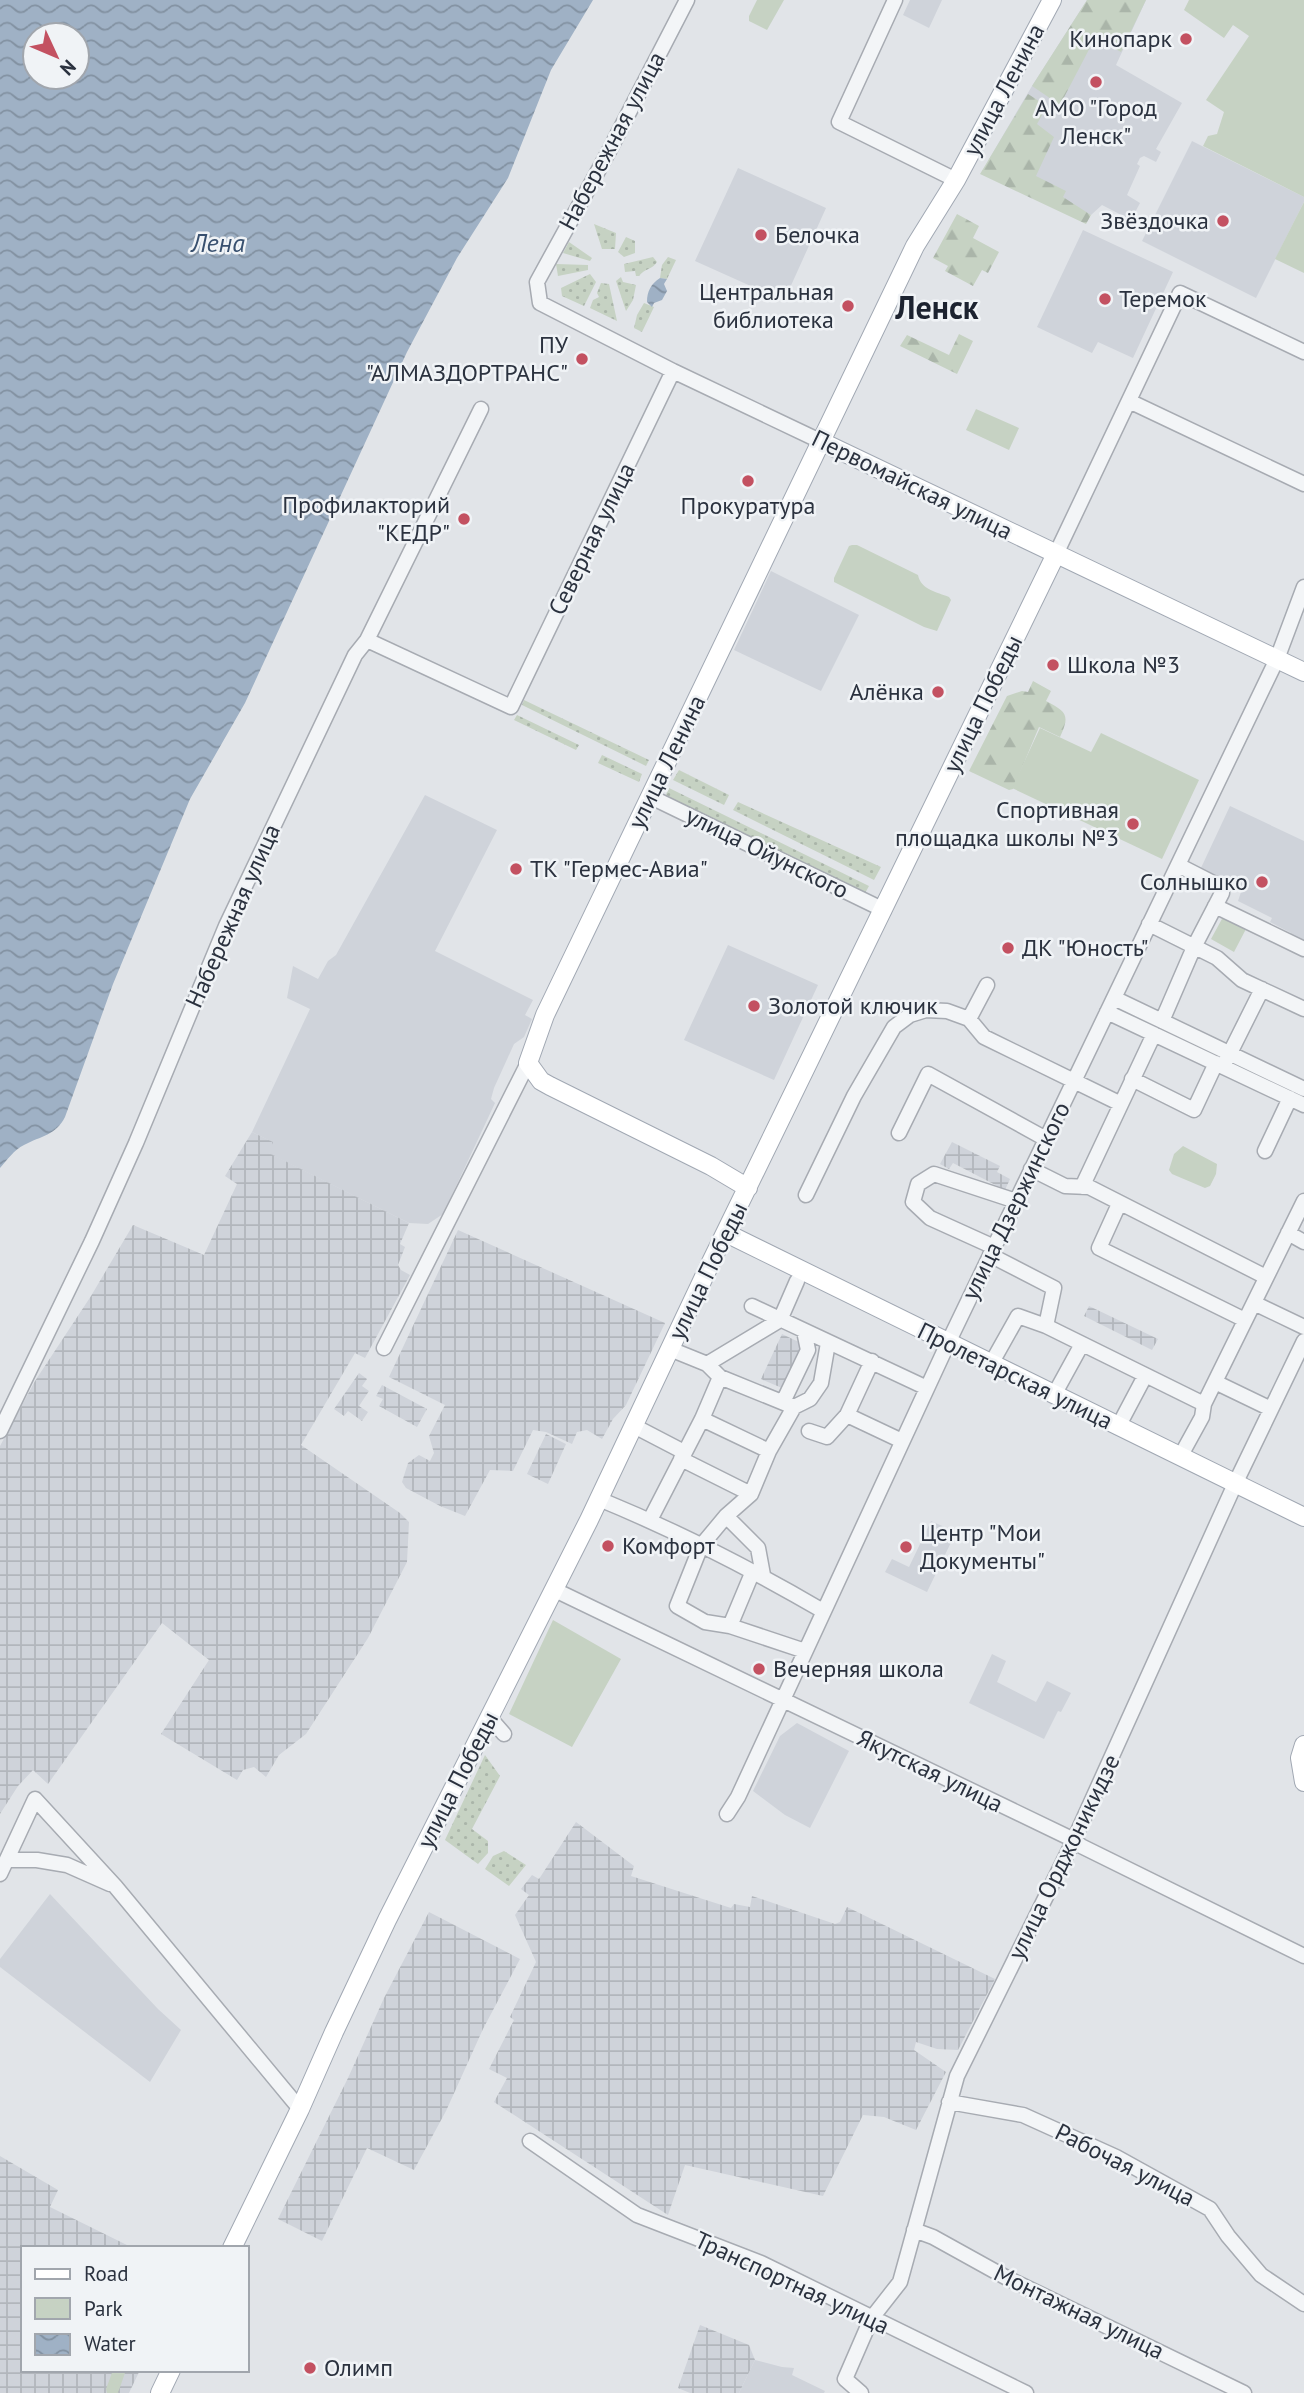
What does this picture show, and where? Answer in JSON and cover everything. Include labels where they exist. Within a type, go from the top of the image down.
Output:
[{"type":"main road","name":"улица Ленина","points":[[528,1063],[545,1015],[915,246],[957,180],[1052,0]]},
{"type":"main road","name":"Первомайская улица","points":[[820,441],[1304,672]]},
{"type":"main road","name":"улица Победы","points":[[233,2246],[387,1920],[555,1590],[1056,554]]},
{"type":"main road","points":[[528,1063],[537,1076],[550,1086],[711,1166],[748,1188]]},
{"type":"main road","name":"Пролетарская улица","points":[[726,1233],[1304,1517]]},
{"type":"main road","points":[[1302,1775],[1304,1745]]},
{"type":"main road","points":[[160,2393],[170,2372]]},
{"type":"street","name":"Набережная улица","points":[[537,282],[609,152],[687,0]]},
{"type":"street","name":"улица Ленина","points":[[895,0],[839,122],[957,180]]},
{"type":"street","name":"Первомайская улица","points":[[537,282],[540,303],[673,371],[820,441]]},
{"type":"street","name":"улица Победы","points":[[1056,554],[1180,293],[1304,352]]},
{"type":"street","name":"Северная улица","points":[[367,640],[511,707],[673,371]]},
{"type":"street","points":[[1129,401],[1304,484]]},
{"type":"street","name":"Набережная улица","points":[[0,1431],[92,1241],[136,1143],[205,974],[271,828],[355,655],[367,640],[481,409]]},
{"type":"street","name":"улица Дзержинского","points":[[727,1814],[738,1797],[948,1343],[1277,659],[1304,587]]},
{"type":"street","name":"улица Ойунского","points":[[651,797],[884,910]]},
{"type":"street","points":[[1162,1021],[1194,947],[1222,893],[1221,887],[1178,864]]},
{"type":"street","points":[[1215,906],[1304,949]]},
{"type":"street","points":[[1149,924],[1217,958],[1242,980],[1304,1009]]},
{"type":"street","points":[[969,1019],[986,985]]},
{"type":"street","points":[[1132,1079],[1194,1110],[1262,989]]},
{"type":"street","points":[[1114,998],[1162,1021],[1223,1061],[1297,1101],[1265,1151]]},
{"type":"street","points":[[806,1195],[854,1096],[894,1027],[910,1015],[926,1010],[947,1011],[969,1019],[984,1037],[1121,1104]]},
{"type":"street","points":[[1107,1012],[1223,1061],[1304,1089]]},
{"type":"street","points":[[1082,1187],[1154,1034]]},
{"type":"street","name":"улица Ленина","points":[[384,1348],[528,1063]]},
{"type":"street","points":[[899,1133],[928,1074],[1046,1139]]},
{"type":"street","points":[[1031,1169],[1065,1186],[1088,1187],[1266,1278]]},
{"type":"street","points":[[1016,1201],[934,1174],[918,1184],[913,1202],[930,1218],[1054,1288],[1046,1326]]},
{"type":"street","points":[[1180,1457],[1202,1417],[1204,1405],[1304,1201]]},
{"type":"street","points":[[1119,1204],[1100,1248],[1245,1320]]},
{"type":"street","points":[[1288,1233],[1304,1241]]},
{"type":"street","points":[[707,1364],[780,1320],[797,1281]]},
{"type":"street","points":[[1254,1303],[1304,1327]]},
{"type":"street","points":[[752,1306],[927,1388]]},
{"type":"street","points":[[991,1364],[1018,1316],[1046,1326],[1204,1405]]},
{"type":"street","points":[[804,1331],[808,1350],[751,1494],[701,1546],[677,1606],[705,1622],[730,1626],[805,1651]]},
{"type":"street","name":"улица Орджоникидзе","points":[[861,2393],[845,2379],[871,2319],[900,2282],[957,2076],[1074,1840],[1235,1484],[1304,1341]]},
{"type":"street","points":[[670,1349],[707,1364],[720,1377],[788,1405],[810,1399],[821,1383],[828,1343]]},
{"type":"street","points":[[1055,1395],[1082,1344]]},
{"type":"street","points":[[809,1431],[827,1437],[847,1415],[872,1362]]},
{"type":"street","points":[[1118,1427],[1145,1376]]},
{"type":"street","points":[[650,1520],[702,1419],[720,1377]]},
{"type":"street","points":[[1215,1382],[1271,1409]]},
{"type":"street","points":[[847,1415],[902,1441]]},
{"type":"street","points":[[702,1419],[769,1451]]},
{"type":"street","points":[[634,1426],[751,1494]]},
{"type":"street","points":[[599,1499],[650,1520],[758,1573],[823,1611]]},
{"type":"street","points":[[726,1517],[758,1548],[758,1573],[730,1626]]},
{"type":"street","name":"Якутская улица","points":[[555,1590],[1074,1840],[1081,1846],[1304,1956]]},
{"type":"street","points":[[490,1718],[504,1734]]},
{"type":"street","points":[[0,1874],[35,1799],[115,1886],[300,2109]]},
{"type":"street","points":[[8,1860],[37,1860],[67,1865],[115,1886]]},
{"type":"street","name":"Рабочая улица","points":[[949,2102],[1023,2115],[1116,2157],[1198,2202],[1210,2209],[1228,2236],[1261,2275],[1304,2304]]},
{"type":"street","name":"Транспортная улица","points":[[530,2141],[637,2215],[761,2263],[1026,2393]]},
{"type":"street","name":"Монтажная улица","points":[[914,2230],[933,2237],[1007,2278],[1244,2393]]},
{"type":"shaded area","points":[[910,0],[942,0],[929,28],[903,15]]},
{"type":"shaded area","points":[[1087,0],[1146,0],[1116,65],[1182,103],[1156,149],[1161,152],[1156,162],[1144,156],[1137,164],[1140,166],[1127,195],[1140,203],[1131,220],[1102,205],[1091,215],[988,161]]},
{"type":"shaded area","name":"Звёздочка","points":[[1192,141],[1304,197],[1304,202],[1256,298],[1142,241]]},
{"type":"shaded area","name":"Белочка","points":[[738,168],[826,208],[784,301],[695,261]]},
{"type":"shaded area","name":"Теремок","points":[[1083,230],[1173,272],[1133,358],[1098,342],[1092,353],[1037,327]]},
{"type":"shaded area","points":[[771,571],[859,615],[821,691],[734,650]]},
{"type":"shaded area","points":[[425,795],[497,830],[435,951],[533,1000],[525,1015],[532,1019],[524,1037],[514,1044],[494,1088],[491,1099],[495,1103],[443,1214],[428,1224],[409,1223],[268,1153],[272,1142],[252,1132],[310,1009],[287,998],[293,966],[318,979],[328,961],[336,955]]},
{"type":"shaded area","name":"Солнышко","points":[[1230,806],[1304,841],[1304,942],[1270,922],[1272,918],[1238,901],[1241,892],[1200,870]]},
{"type":"shaded area","name":"Золотой ключик","points":[[728,945],[818,985],[774,1080],[684,1040]]},
{"type":"shaded area","points":[[252,1132],[273,1142],[269,1153],[409,1223],[400,1244],[405,1247],[398,1265],[410,1275],[365,1358],[355,1353],[301,1445],[400,1513],[409,1522],[407,1562],[368,1638],[306,1734],[279,1755],[266,1777],[254,1767],[243,1770],[237,1780],[161,1734],[209,1660],[162,1623],[48,1784],[33,1770],[18,1786],[0,1814],[0,1446],[35,1381],[91,1296],[133,1225],[204,1255],[237,1184],[225,1176]]},
{"type":"shaded area","points":[[952,1142],[1000,1166],[997,1172],[1010,1179],[1005,1190],[953,1163],[949,1169],[940,1164]]},
{"type":"shaded area","points":[[458,1230],[665,1323],[626,1405],[613,1419],[602,1439],[587,1430],[577,1432],[572,1444],[546,1432],[533,1430],[513,1471],[490,1470],[465,1516],[406,1488],[402,1482],[408,1463],[419,1455],[430,1461],[434,1453],[429,1436],[445,1405],[389,1377]]},
{"type":"shaded area","points":[[1089,1306],[1158,1339],[1152,1350],[1084,1316]]},
{"type":"shaded area","points":[[782,1334],[803,1344],[782,1388],[761,1379]]},
{"type":"shaded area","points":[[359,1373],[367,1379],[362,1386],[369,1391],[359,1406],[368,1412],[362,1421],[348,1411],[344,1416],[334,1409]]},
{"type":"shaded area","points":[[382,1385],[427,1409],[417,1427],[379,1406],[383,1399],[376,1396]]},
{"type":"shaded area","points":[[546,1434],[566,1444],[548,1484],[527,1474]]},
{"type":"shaded area","points":[[931,1521],[956,1532],[927,1592],[885,1572],[892,1559],[909,1567]]},
{"type":"shaded area","points":[[992,1654],[1006,1661],[997,1682],[1036,1702],[1047,1681],[1071,1693],[1044,1739],[969,1703]]},
{"type":"shaded area","points":[[797,1723],[849,1751],[810,1828],[785,1815],[753,1791],[780,1736]]},
{"type":"shaded area","points":[[576,1822],[634,1866],[631,1876],[731,1908],[734,1904],[750,1907],[752,1896],[835,1924],[840,1922],[847,1907],[995,1979],[958,2050],[937,2049],[916,2042],[914,2050],[946,2072],[916,2130],[884,2117],[863,2115],[823,2196],[685,2165],[668,2215],[494,2102],[507,2078],[489,2069],[514,2020],[510,2017],[536,1962],[515,1915],[529,1895],[521,1889],[532,1875],[539,1879]]},
{"type":"shaded area","points":[[50,1894],[181,2030],[150,2082],[0,1967],[0,1959]]},
{"type":"shaded area","points":[[429,1912],[520,1959],[483,2029],[446,2111],[414,2170],[367,2148],[322,2241],[278,2219],[348,2078],[384,1998]]},
{"type":"shaded area","points":[[0,2156],[58,2190],[50,2207],[129,2246],[21,2246],[21,2372],[139,2372],[129,2393],[0,2393]]},
{"type":"shaded area","points":[[700,2325],[749,2345],[755,2360],[739,2393],[690,2393],[678,2388]]},
{"type":"shaded area","points":[[755,2360],[794,2368],[792,2375],[825,2391],[739,2393]]},
{"type":"green space","points":[[757,0],[784,0],[767,30],[749,21]]},
{"type":"green space","points":[[1087,0],[1146,0],[1121,52],[1095,38],[1060,105],[1032,86]]},
{"type":"green space","points":[[1189,0],[1304,0],[1304,197],[1203,146],[1208,136],[1217,134],[1224,112],[1206,100],[1249,36],[1233,25],[1224,38],[1184,10]]},
{"type":"green space","points":[[1028,94],[1047,106],[1037,124],[1054,137],[1036,176],[1066,191],[1063,197],[1091,215],[1086,224],[980,174]]},
{"type":"green space","points":[[1304,202],[1304,273],[1275,259]]},
{"type":"green space","points":[[957,214],[979,226],[973,238],[999,252],[988,273],[982,270],[973,286],[945,271],[948,266],[933,258]]},
{"type":"green space","points":[[594,224],[616,233],[615,249],[602,249]]},
{"type":"green space","points":[[626,237],[635,241],[635,253],[624,257],[618,252]]},
{"type":"green space","points":[[569,242],[592,258],[590,261],[563,253]]},
{"type":"green space","points":[[653,257],[657,262],[639,276],[636,276],[635,271],[625,272],[624,264]]},
{"type":"green space","points":[[668,257],[676,260],[667,279],[660,278],[662,265]]},
{"type":"green space","points":[[556,264],[588,265],[588,270],[558,276]]},
{"type":"green space","points":[[590,274],[596,282],[584,306],[562,296],[561,288]]},
{"type":"green space","points":[[621,277],[623,282],[636,285],[633,300],[626,311],[616,281]]},
{"type":"green space","points":[[601,283],[609,284],[617,321],[590,308],[593,300],[599,297],[597,293]]},
{"type":"green space","points":[[644,303],[654,307],[642,332],[634,328]]},
{"type":"green space","points":[[959,334],[973,341],[957,374],[900,346],[907,335],[949,355]]},
{"type":"green space","points":[[976,409],[1019,428],[1009,450],[966,430]]},
{"type":"green space","points":[[849,546],[918,575],[926,587],[949,597],[951,600],[937,631],[834,582]]},
{"type":"green space","points":[[1033,681],[1051,691],[1046,701],[1062,711],[1065,724],[1060,737],[1039,727],[1013,789],[1009,790],[969,771],[1007,696],[1022,691],[1028,692]]},
{"type":"green space","points":[[524,700],[649,760],[646,766],[522,705]]},
{"type":"green space","points":[[517,715],[579,745],[576,750],[514,720]]},
{"type":"green space","name":"Спортивная площадка школы №3","points":[[1040,728],[1091,752],[1101,733],[1199,780],[1162,859],[1012,788]]},
{"type":"green space","points":[[602,755],[642,774],[639,782],[598,763]]},
{"type":"green space","points":[[679,770],[729,795],[724,805],[673,780]]},
{"type":"green space","points":[[669,788],[869,886],[863,897],[664,799]]},
{"type":"green space","points":[[738,802],[881,867],[874,880],[733,810]]},
{"type":"green space","points":[[1223,917],[1246,929],[1234,952],[1211,939]]},
{"type":"green space","points":[[1183,1146],[1217,1164],[1210,1186],[1205,1188],[1172,1174],[1169,1170],[1174,1154]]},
{"type":"green space","points":[[553,1620],[621,1659],[572,1747],[509,1714]]},
{"type":"green space","points":[[485,1755],[500,1776],[472,1829],[488,1841],[488,1853],[478,1864],[445,1840]]},
{"type":"green space","points":[[504,1851],[526,1865],[509,1886],[485,1869],[493,1856]]},
{"type":"green space","points":[[112,2372],[125,2372],[118,2393],[107,2393]]},
{"type":"water","name":"Лена","points":[[0,0],[593,0],[551,70],[508,178],[457,258],[407,352],[245,703],[190,799],[113,984],[65,1117],[53,1131],[24,1145],[0,1168]]},
{"type":"water","points":[[660,278],[667,279],[664,284],[667,291],[662,300],[654,303],[652,307],[647,302],[648,294],[652,285]]},
{"type":"place","name":"Кинопарк","points":[[1186,39]]},
{"type":"place","name":"АМО \"Город Ленск\"","points":[[1096,82]]},
{"type":"place","name":"Звёздочка","points":[[1223,221]]},
{"type":"place","name":"Белочка","points":[[761,235]]},
{"type":"place","name":"Теремок","points":[[1105,299]]},
{"type":"place","name":"Центральная библиотека","points":[[848,306]]},
{"type":"place","name":"ПУ \"АЛМАЗДОРТРАНС\"","points":[[582,359]]},
{"type":"place","name":"Прокуратура","points":[[748,481]]},
{"type":"place","name":"Профилакторий \"КЕДР\"","points":[[464,519]]},
{"type":"place","name":"Школа №3","points":[[1053,665]]},
{"type":"place","name":"Алёнка","points":[[938,692]]},
{"type":"place","name":"Спортивная площадка школы №3","points":[[1133,824]]},
{"type":"place","name":"ТК \"Гермес-Авиа\"","points":[[516,869]]},
{"type":"place","name":"Солнышко","points":[[1262,882]]},
{"type":"place","name":"ДК \"Юность\"","points":[[1008,948]]},
{"type":"place","name":"Золотой ключик","points":[[754,1006]]},
{"type":"place","name":"Комфорт","points":[[608,1546]]},
{"type":"place","name":"Центр \"Мои Документы\"","points":[[906,1547]]},
{"type":"place","name":"Вечерняя школа","points":[[759,1669]]},
{"type":"place","name":"Олимп","points":[[310,2368]]},
{"type":"district","name":"Ленск","points":[[937,308]]}]
